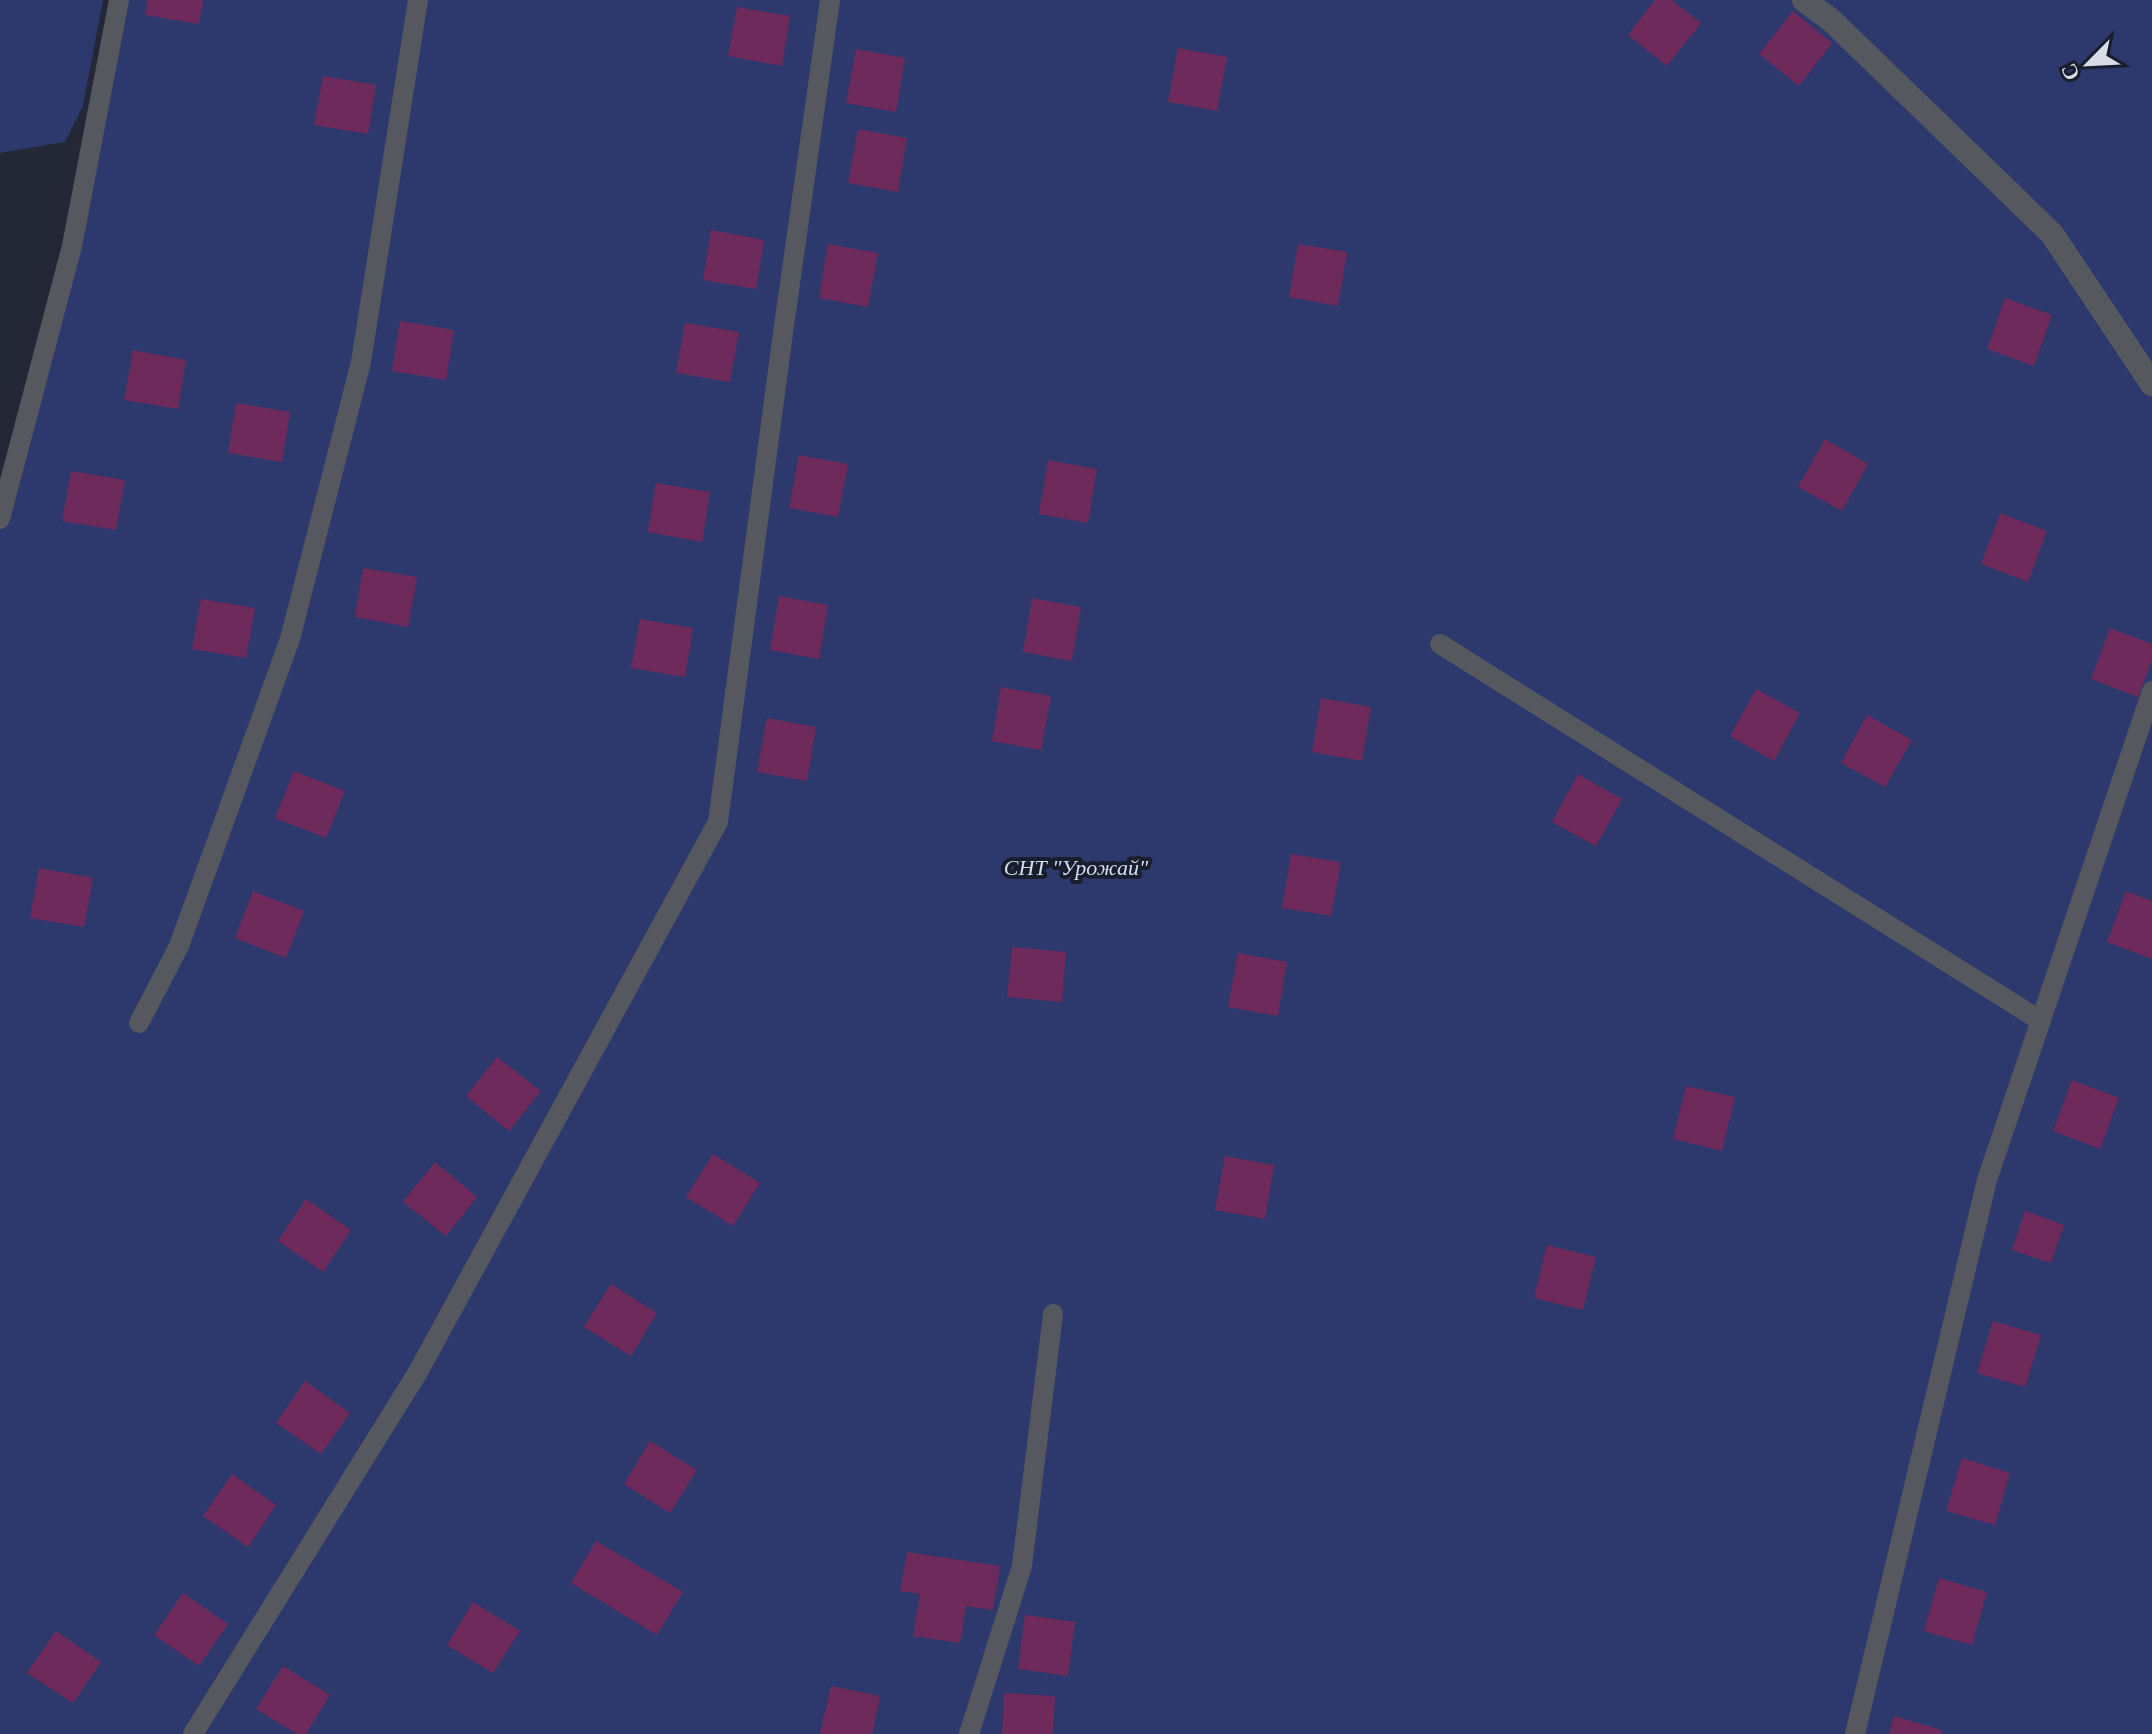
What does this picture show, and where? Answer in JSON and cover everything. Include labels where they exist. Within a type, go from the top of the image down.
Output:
[{"type":"street","points":[[1804,0],[1831,20],[2052,234],[2152,384]]},
{"type":"lane","points":[[0,519],[72,246],[119,0]]},
{"type":"lane","points":[[139,1023],[179,946],[290,639],[361,362],[418,0]]},
{"type":"lane","points":[[193,1734],[418,1372],[718,822],[830,0]]},
{"type":"lane","points":[[1440,644],[2041,1021]]},
{"type":"lane","points":[[1855,1734],[1987,1180],[2152,691]]},
{"type":"lane","points":[[969,1734],[1022,1566],[1053,1314]]},
{"type":"green space","points":[[0,0],[103,0],[83,106],[65,142],[0,153]]},
{"type":"green space","name":"СНТ \"Урожай\"","points":[[118,0],[2152,0],[2152,1734],[0,1734],[0,517]]},
{"type":"building","points":[[147,0],[203,0],[199,24],[145,15]]},
{"type":"building","points":[[1655,0],[1672,0],[1701,23],[1667,66],[1628,35]]},
{"type":"building","points":[[737,7],[790,16],[782,66],[728,56]]},
{"type":"building","points":[[1793,11],[1832,43],[1799,86],[1759,54]]},
{"type":"building","points":[[1178,48],[1227,57],[1217,111],[1168,102]]},
{"type":"building","points":[[856,49],[905,58],[896,112],[846,103]]},
{"type":"building","points":[[323,76],[376,85],[368,134],[314,125]]},
{"type":"building","points":[[858,129],[907,138],[898,192],[848,183]]},
{"type":"building","points":[[711,230],[764,240],[756,289],[703,280]]},
{"type":"building","points":[[828,244],[878,253],[868,307],[819,298]]},
{"type":"building","points":[[1298,244],[1347,252],[1338,306],[1289,297]]},
{"type":"building","points":[[2005,298],[2052,315],[2034,366],[1987,349]]},
{"type":"building","points":[[400,321],[454,330],[446,380],[392,371]]},
{"type":"building","points":[[685,323],[739,332],[730,382],[676,373]]},
{"type":"building","points":[[133,350],[186,360],[178,409],[124,400]]},
{"type":"building","points":[[236,403],[290,412],[282,462],[228,453]]},
{"type":"building","points":[[1825,439],[1868,464],[1842,511],[1798,487]]},
{"type":"building","points":[[799,455],[848,464],[838,517],[789,508]]},
{"type":"building","points":[[1048,460],[1097,469],[1088,523],[1039,514]]},
{"type":"building","points":[[71,471],[125,480],[116,530],[62,521]]},
{"type":"building","points":[[656,483],[710,492],[702,542],[648,532]]},
{"type":"building","points":[[2000,513],[2047,531],[2028,582],[1981,564]]},
{"type":"building","points":[[363,568],[417,577],[408,627],[355,617]]},
{"type":"building","points":[[779,596],[828,605],[819,659],[770,650]]},
{"type":"building","points":[[1032,598],[1081,607],[1072,661],[1023,652]]},
{"type":"building","points":[[201,599],[255,608],[246,658],[192,649]]},
{"type":"building","points":[[640,619],[693,628],[685,677],[631,668]]},
{"type":"building","points":[[2110,628],[2152,644],[2152,660],[2138,697],[2091,679]]},
{"type":"building","points":[[1001,687],[1051,696],[1041,750],[992,741]]},
{"type":"building","points":[[1756,689],[1800,713],[1774,761],[1730,736]]},
{"type":"building","points":[[1321,698],[1371,707],[1362,761],[1312,752]]},
{"type":"building","points":[[1867,715],[1912,740],[1885,787],[1841,763]]},
{"type":"building","points":[[767,718],[816,727],[807,781],[757,772]]},
{"type":"building","points":[[294,771],[345,791],[326,838],[275,818]]},
{"type":"building","points":[[1578,774],[1622,799],[1596,846],[1552,822]]},
{"type":"building","points":[[1291,854],[1341,862],[1331,916],[1282,908]]},
{"type":"building","points":[[39,868],[93,878],[84,927],[30,918]]},
{"type":"building","points":[[253,891],[304,911],[286,958],[235,938]]},
{"type":"building","points":[[2126,891],[2152,901],[2152,959],[2107,942]]},
{"type":"building","points":[[1012,947],[1066,952],[1062,1002],[1007,997]]},
{"type":"building","points":[[1238,953],[1287,962],[1278,1016],[1228,1007]]},
{"type":"building","points":[[497,1057],[541,1091],[509,1131],[466,1096]]},
{"type":"building","points":[[2072,1080],[2119,1098],[2100,1149],[2053,1131]]},
{"type":"building","points":[[1686,1086],[1735,1097],[1722,1151],[1673,1139]]},
{"type":"building","points":[[713,1154],[760,1183],[733,1226],[686,1197]]},
{"type":"building","points":[[1225,1156],[1274,1165],[1265,1219],[1215,1210]]},
{"type":"building","points":[[435,1162],[477,1197],[446,1236],[403,1202]]},
{"type":"building","points":[[306,1199],[351,1230],[323,1272],[278,1241]]},
{"type":"building","points":[[2025,1211],[2064,1225],[2051,1263],[2012,1250]]},
{"type":"building","points":[[1547,1245],[1596,1257],[1583,1310],[1534,1298]]},
{"type":"building","points":[[611,1284],[657,1313],[631,1356],[584,1327]]},
{"type":"building","points":[[1993,1321],[2041,1335],[2025,1387],[1977,1373]]},
{"type":"building","points":[[305,1381],[350,1413],[321,1454],[276,1423]]},
{"type":"building","points":[[650,1441],[697,1470],[670,1513],[624,1484]]},
{"type":"building","points":[[1962,1458],[2010,1473],[1995,1525],[1946,1511]]},
{"type":"building","points":[[232,1474],[276,1505],[248,1547],[203,1516]]},
{"type":"building","points":[[596,1541],[683,1592],[657,1635],[571,1583]]},
{"type":"building","points":[[907,1552],[1000,1566],[993,1610],[966,1606],[960,1643],[913,1636],[920,1594],[900,1591]]},
{"type":"building","points":[[1939,1578],[1987,1592],[1972,1645],[1924,1631]]},
{"type":"building","points":[[183,1593],[228,1624],[199,1666],[154,1635]]},
{"type":"building","points":[[473,1602],[520,1631],[493,1673],[447,1645]]},
{"type":"building","points":[[1025,1615],[1075,1622],[1068,1676],[1018,1669]]},
{"type":"building","points":[[56,1631],[101,1662],[73,1703],[27,1673]]},
{"type":"building","points":[[283,1666],[330,1695],[306,1734],[297,1734],[256,1709]]},
{"type":"building","points":[[831,1686],[880,1696],[872,1734],[820,1734]]},
{"type":"building","points":[[1004,1693],[1055,1696],[1053,1734],[1002,1734]]},
{"type":"building","points":[[1894,1716],[1942,1730],[1941,1734],[1889,1734]]}]
